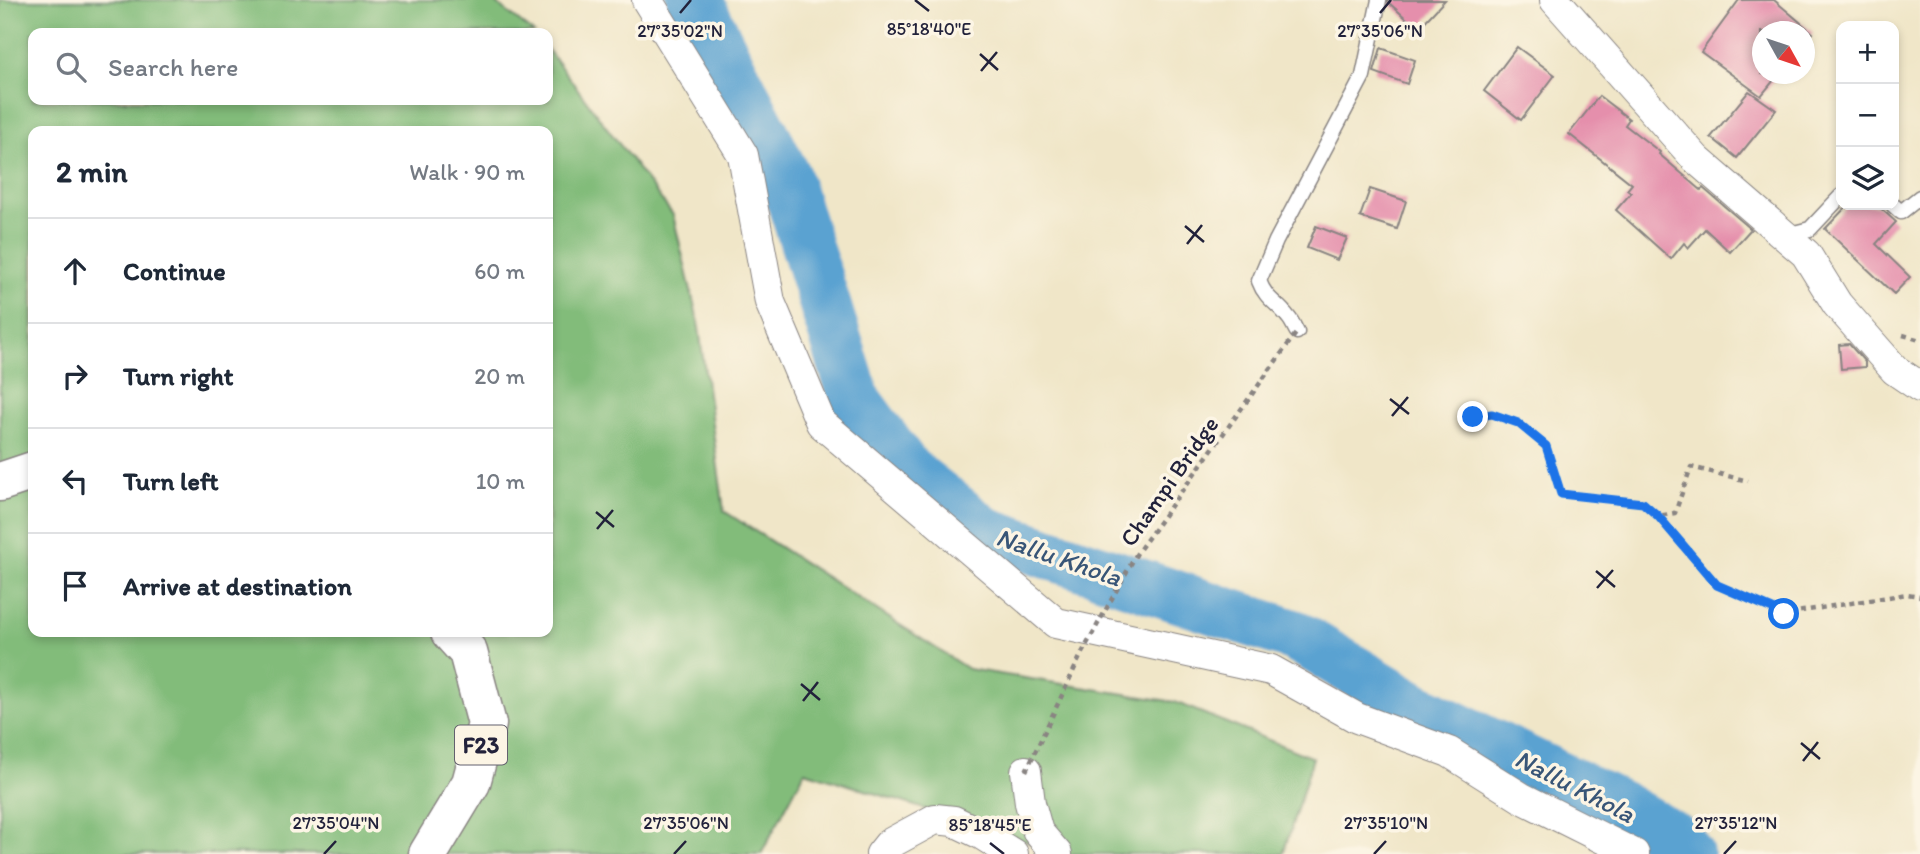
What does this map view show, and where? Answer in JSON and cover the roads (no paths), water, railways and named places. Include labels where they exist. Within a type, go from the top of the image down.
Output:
[{"type":"main road","points":[[0,482],[28,473]]},
{"type":"main road","name":"F23","points":[[428,854],[471,783],[487,724],[468,652],[454,637]]},
{"type":"street","points":[[647,0],[743,155],[769,302],[821,423],[1056,624],[1271,670],[1357,718],[1449,752],[1522,797],[1634,854]]},
{"type":"street","points":[[1555,0],[1696,159],[1806,254],[1837,304],[1895,370],[1920,387]]},
{"type":"street","points":[[1026,771],[1030,803],[1038,832],[1057,854]]},
{"type":"street","points":[[881,854],[889,844],[935,819],[954,821],[1013,854]]},
{"type":"lane","points":[[1297,332],[1288,315],[1272,302],[1259,281],[1276,241],[1363,76],[1379,0]]},
{"type":"lane","points":[[1899,210],[1901,212],[1920,197]]},
{"type":"lane","points":[[1785,236],[1810,229],[1836,201]]},
{"type":"waterway","name":"Nallu Khola","points":[[692,0],[701,9],[785,177],[855,400],[907,471],[984,532],[1296,636],[1416,708],[1621,807],[1679,841],[1688,854]]}]
